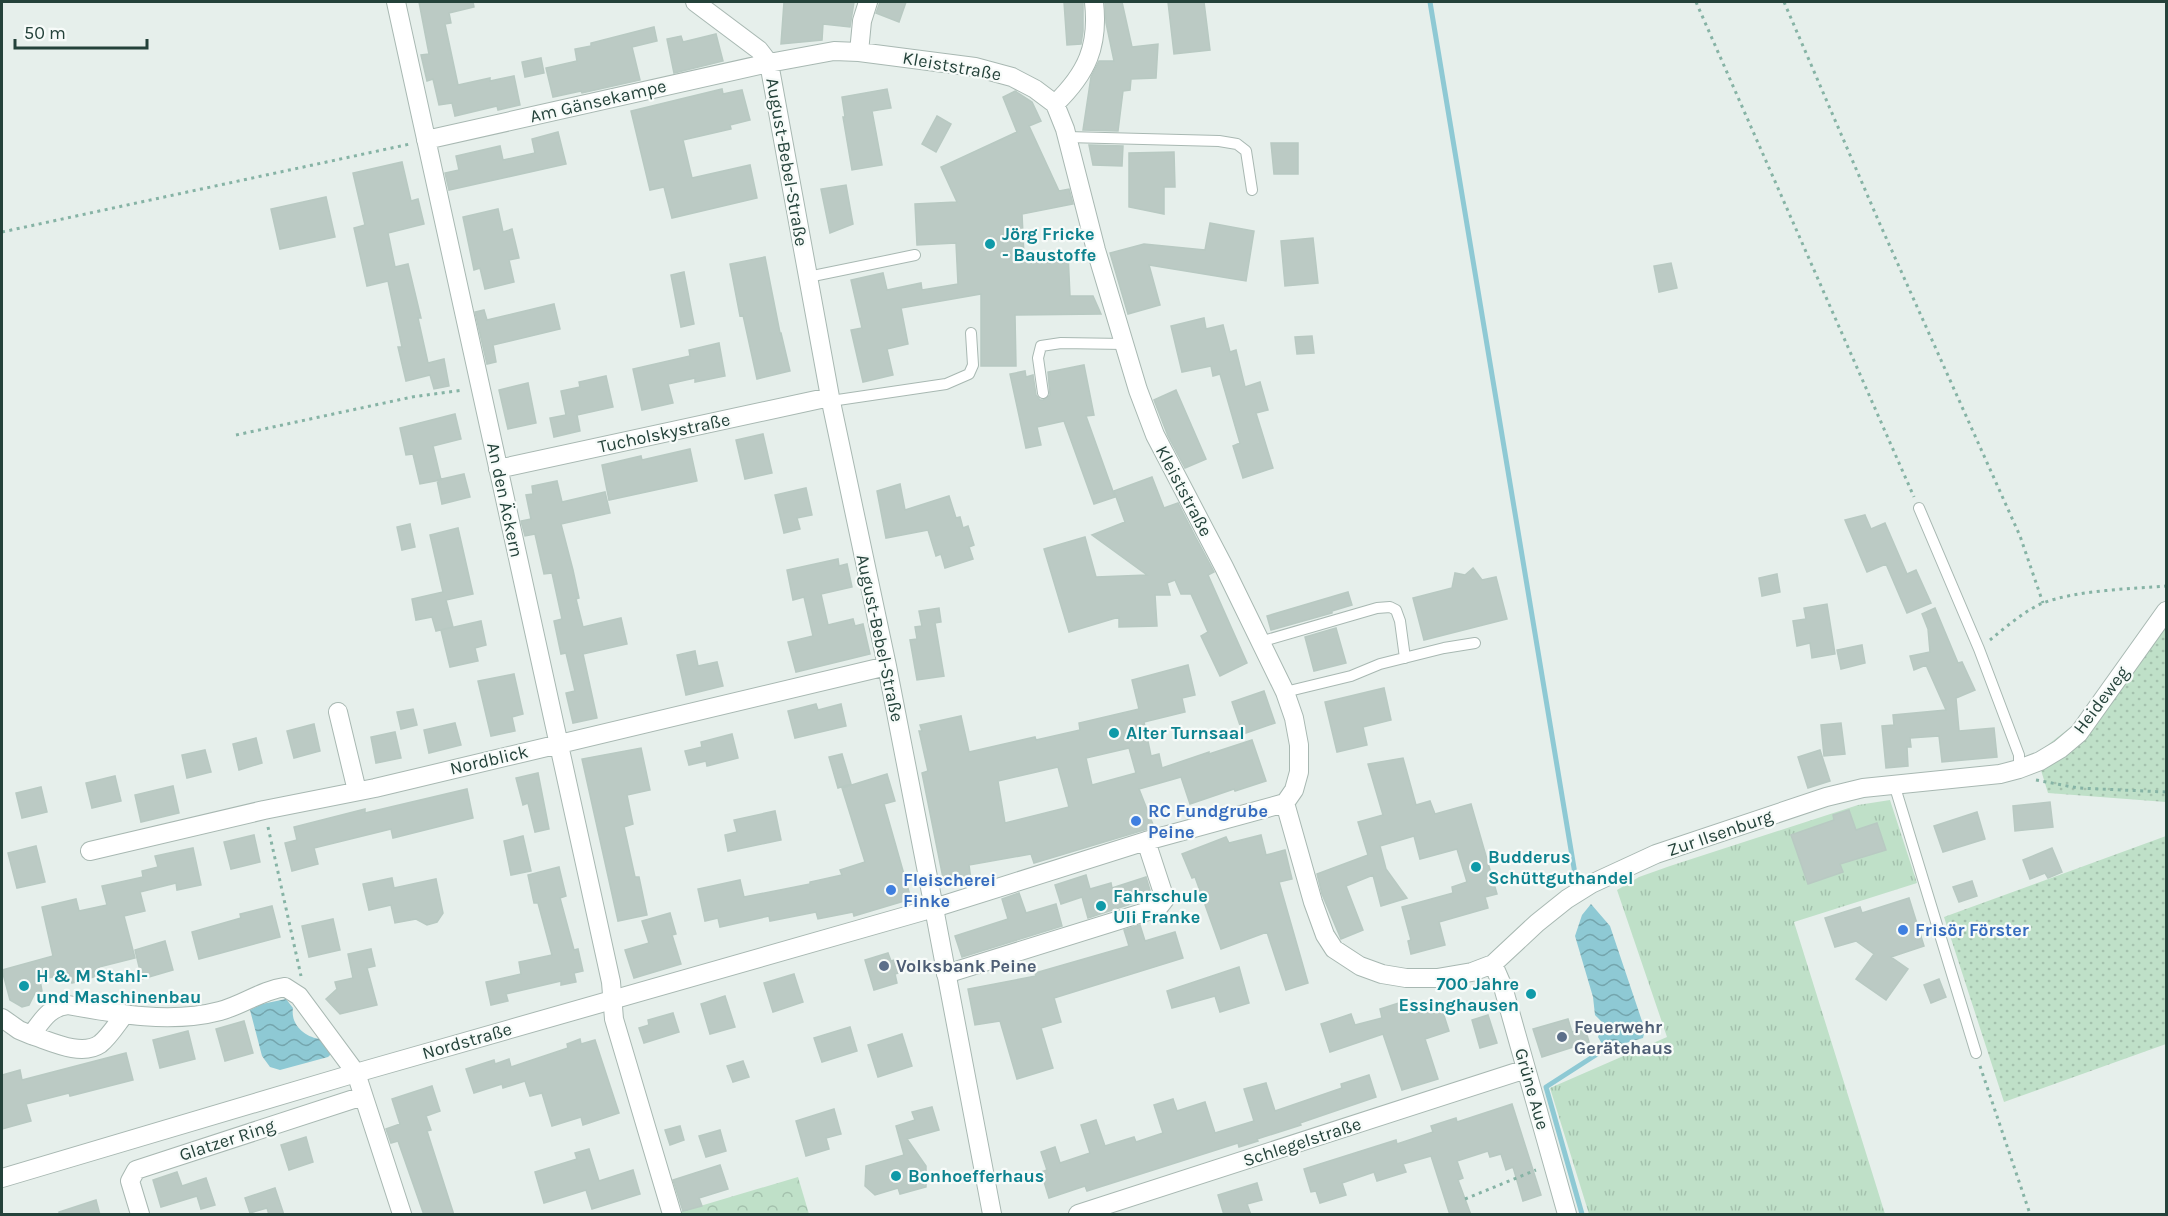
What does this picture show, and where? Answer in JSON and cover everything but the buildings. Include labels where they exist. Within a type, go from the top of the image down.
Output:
[{"type":"street","name":"An den Äckern","points":[[396,2],[609,971],[614,1019],[672,1215]]},
{"type":"street","points":[[695,2],[759,50],[769,63]]},
{"type":"street","points":[[859,52],[862,21],[868,2]]},
{"type":"street","points":[[1055,104],[1071,89],[1092,49],[1096,27],[1094,2]]},
{"type":"street","name":"Kleiststraße","points":[[769,63],[834,51],[859,52],[975,67],[1012,77],[1035,89],[1055,104],[1124,344],[1155,435],[1220,558],[1285,692],[1294,718],[1299,772],[1294,790],[1285,803]]},
{"type":"street","name":"Am Gänsekampe","points":[[426,140],[769,63]]},
{"type":"street","name":"August-Bebel-Straße","points":[[769,63],[830,399],[887,666],[992,1215]]},
{"type":"street","name":"Tucholskystraße","points":[[498,469],[830,399]]},
{"type":"street","name":"Heideweg","points":[[2019,769],[2060,749],[2079,733],[2166,611]]},
{"type":"street","name":"Nordblick","points":[[90,851],[264,810],[357,791],[887,666]]},
{"type":"street","points":[[338,712],[357,791]]},
{"type":"street","name":"Zur Ilsenburg","points":[[1285,803],[1313,902],[1325,935],[1334,949],[1360,966],[1382,974],[1406,978],[1437,978],[1472,972],[1493,964],[1567,899],[1591,884],[1656,854],[1826,797],[1863,788],[2000,774],[2019,769]]},
{"type":"street","points":[[934,908],[1146,841],[1285,803]]},
{"type":"street","points":[[946,974],[1158,908],[1165,899],[1146,841]]},
{"type":"street","name":"Nordstraße","points":[[2,1178],[356,1073],[934,908]]},
{"type":"street","name":"Grüne Aue","points":[[1493,964],[1503,987],[1567,1215]]},
{"type":"street","points":[[31,1035],[49,1012],[60,1006],[68,1005],[124,1015],[207,1014],[234,1007],[270,989],[285,987],[298,996],[356,1073],[402,1215]]},
{"type":"street","points":[[2,1018],[31,1035],[73,1048],[90,1048],[100,1044],[124,1015]]},
{"type":"street","name":"Schlegelstraße","points":[[1077,1215],[1526,1069]]},
{"type":"street","name":"Glatzer Ring","points":[[139,1210],[130,1180],[136,1170],[363,1096]]},
{"type":"lane","points":[[1066,137],[1219,141],[1238,144],[1246,151],[1252,190]]},
{"type":"lane","points":[[808,277],[915,255]]},
{"type":"lane","points":[[830,399],[946,384],[969,374],[973,365],[971,333]]},
{"type":"lane","points":[[1043,393],[1038,358],[1041,346],[1061,343],[1124,344]]},
{"type":"lane","points":[[1919,508],[1979,649],[2019,755],[2019,769]]},
{"type":"lane","points":[[1260,642],[1377,608],[1390,607],[1396,610],[1400,621],[1405,658]]},
{"type":"lane","points":[[1285,692],[1351,676],[1380,664],[1474,643]]},
{"type":"lane","points":[[1894,784],[1976,1053]]},
{"type":"path","points":[[1696,2],[1919,508]]},
{"type":"path","points":[[1784,2],[1879,222],[2020,536],[2043,603]]},
{"type":"path","points":[[2,232],[426,140]]},
{"type":"path","points":[[236,435],[412,397],[480,388]]},
{"type":"path","points":[[1979,649],[2014,621],[2043,603],[2073,596],[2166,586]]},
{"type":"path","points":[[2019,769],[2038,782],[2078,788],[2166,792]]},
{"type":"path","points":[[264,810],[301,972],[298,996]]},
{"type":"path","points":[[1976,1053],[2030,1215]]},
{"type":"path","points":[[1465,1199],[1553,1163]]},
{"type":"green space","points":[[2166,602],[2166,802],[2048,793],[2036,754],[2076,723],[2146,624]]},
{"type":"green space","points":[[1890,800],[1917,883],[1794,922],[1885,1214],[1589,1214],[1550,1088],[1667,1037],[1617,890],[1639,877],[1670,866],[1858,805]]},
{"type":"green space","points":[[2166,836],[2166,1044],[2004,1102],[1944,917]]},
{"type":"green space","points":[[798,1177],[809,1214],[681,1214],[680,1212]]},
{"type":"water","points":[[1591,904],[1610,926],[1645,1030],[1643,1038],[1605,1049],[1598,1037],[1603,1023],[1595,1015],[1593,997],[1575,936],[1582,915]]},
{"type":"water","points":[[286,999],[293,1008],[294,1020],[300,1030],[321,1039],[331,1054],[328,1057],[280,1070],[270,1067],[262,1056],[250,1010],[262,1004]]},
{"type":"waterway","points":[[1430,2],[1575,874]]},
{"type":"waterway","points":[[1582,1214],[1546,1087],[1605,1049],[1608,1043]]},
{"type":"place","name":"Jörg Fricke - Baustoffe","points":[[990,244]]},
{"type":"place","name":"Alter Turnsaal","points":[[1114,733]]},
{"type":"place","name":"RC Fundgrube Peine","points":[[1136,821]]},
{"type":"place","name":"Budderus Schüttguthandel","points":[[1476,867]]},
{"type":"place","name":"Fleischerei Finke","points":[[891,890]]},
{"type":"place","name":"Fahrschule Uli Franke","points":[[1101,906]]},
{"type":"place","name":"Frisör Förster","points":[[1903,930]]},
{"type":"place","name":"Volksbank Peine","points":[[884,966]]},
{"type":"place","name":"H & M Stahl- und Maschinenbau","points":[[24,986]]},
{"type":"place","name":"700 Jahre Essinghausen","points":[[1531,994]]},
{"type":"place","name":"Feuerwehr Gerätehaus","points":[[1562,1037]]},
{"type":"place","name":"Bonhoefferhaus","points":[[896,1176]]}]
